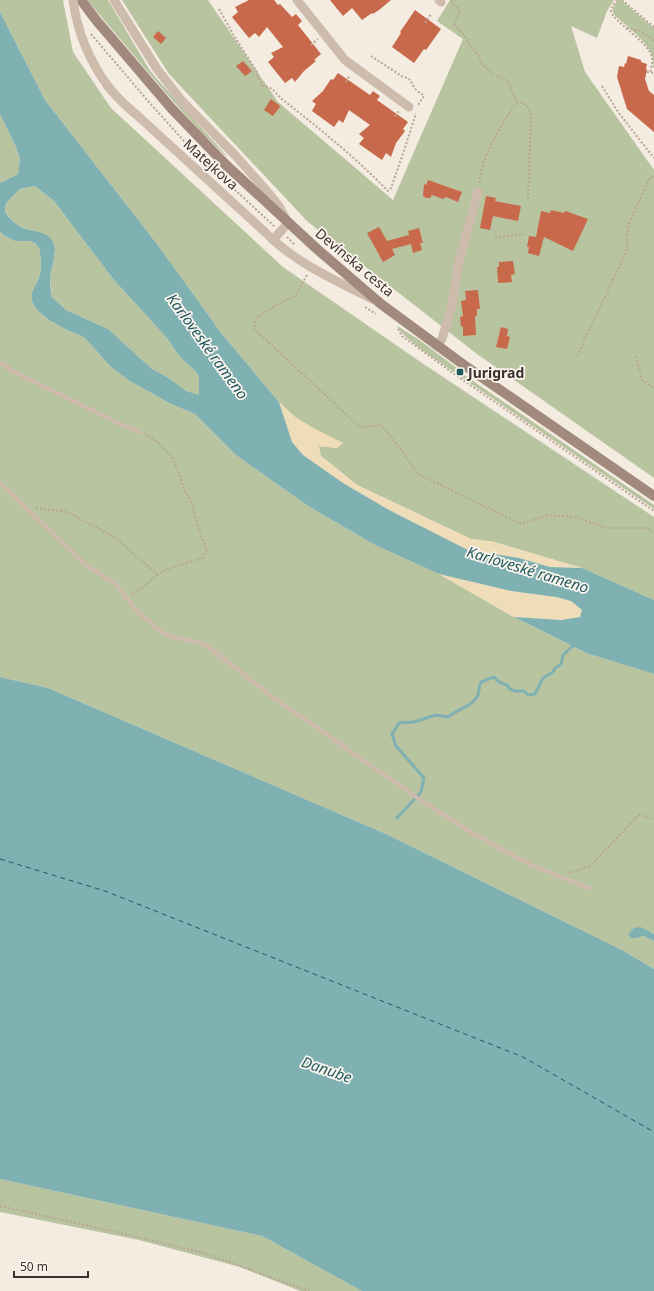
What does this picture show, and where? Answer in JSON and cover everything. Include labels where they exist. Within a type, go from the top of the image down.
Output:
[{"type":"street","name":"Matejkova","points":[[73,0],[75,18],[80,33],[96,67],[108,86],[123,103],[292,255],[311,268],[381,304]]},
{"type":"street","name":"Devínska cesta","points":[[81,0],[96,20],[172,109],[225,164],[288,223],[381,304],[464,366],[654,496]]},
{"type":"street","name":"Matejkova","points":[[114,0],[157,69],[182,101],[234,154],[266,190],[279,206],[288,223]]},
{"type":"street","points":[[297,0],[345,60],[405,108]]},
{"type":"street","points":[[437,346],[442,339],[452,305],[459,262],[478,192]]},
{"type":"street","points":[[270,236],[288,223]]},
{"type":"lane","points":[[0,363],[13,371],[120,424],[140,432]]},
{"type":"lane","points":[[0,483],[86,565],[109,578],[116,584],[135,609],[160,631],[168,636],[200,643],[211,649],[270,695],[408,792],[474,834],[531,865],[591,889]]},
{"type":"path","points":[[617,0],[611,12],[614,17],[650,52],[653,60],[648,73],[654,74]]},
{"type":"path","points":[[622,0],[654,27]]},
{"type":"path","points":[[443,1],[460,11],[454,24],[468,40],[469,44],[480,58],[481,63],[494,74],[508,81],[517,103]]},
{"type":"path","points":[[219,10],[257,72],[258,78],[263,86],[270,87],[280,98],[359,162],[388,191],[391,188],[405,148],[417,108],[424,96],[414,87],[411,80],[403,77],[371,56]]},
{"type":"path","points":[[425,23],[432,13]]},
{"type":"path","points":[[626,27],[642,32],[654,41]]},
{"type":"path","points":[[311,45],[319,38]]},
{"type":"path","points":[[346,82],[351,74]]},
{"type":"path","points":[[602,86],[618,112],[654,158]]},
{"type":"path","points":[[478,192],[481,170],[488,151],[513,107],[517,103],[521,102],[526,105],[531,114],[528,200]]},
{"type":"path","points":[[395,116],[405,108]]},
{"type":"path","points":[[577,356],[628,248],[626,239],[630,221],[650,179],[654,175]]},
{"type":"path","points":[[495,238],[524,234]]},
{"type":"path","points":[[313,276],[308,274],[295,296],[273,307],[256,318],[254,329],[360,427],[381,425],[400,448],[418,474],[521,524],[548,515],[576,517],[606,528],[647,528],[654,533]]},
{"type":"path","points":[[362,305],[380,316]]},
{"type":"path","points":[[396,327],[402,336],[457,376],[654,511]]},
{"type":"path","points":[[636,356],[642,380],[654,388]]},
{"type":"path","points":[[125,596],[138,592],[158,575],[174,567],[202,558],[206,550],[191,501],[185,491],[175,463],[168,452],[159,443],[140,432]]},
{"type":"path","points":[[23,506],[67,512],[118,540],[158,575]]},
{"type":"path","points":[[568,873],[590,866],[639,815],[654,819]]},
{"type":"path","points":[[0,1206],[206,1254],[309,1291]]},
{"type":"green space","points":[[0,0],[63,0],[73,52],[111,108],[283,267],[422,363],[654,517],[654,600],[582,568],[494,542],[471,539],[357,485],[321,456],[318,446],[337,448],[343,443],[295,417],[279,402],[222,334],[157,244],[45,100],[0,12]]},
{"type":"green space","points":[[87,0],[108,0],[149,69],[227,157],[200,131],[165,92]]},
{"type":"green space","points":[[122,0],[208,0],[278,102],[393,200],[463,39],[437,21],[450,0],[614,0],[607,11],[597,38],[571,26],[585,72],[654,170],[654,478],[477,354],[308,222],[169,74]]},
{"type":"green space","points":[[618,0],[621,0],[654,28],[654,68],[652,67],[652,55],[649,49],[638,36],[615,16],[613,8]]},
{"type":"green space","points":[[0,114],[15,145],[20,160],[18,174],[0,183]]},
{"type":"green space","points":[[35,186],[54,201],[114,280],[167,338],[179,356],[197,373],[199,377],[199,396],[186,391],[167,377],[152,369],[108,329],[66,310],[52,297],[50,279],[55,253],[44,234],[18,225],[5,212],[6,203],[20,189]]},
{"type":"green space","points":[[0,231],[3,235],[15,241],[30,241],[35,243],[39,248],[41,270],[32,292],[32,301],[37,310],[49,320],[84,337],[110,366],[128,380],[171,404],[195,414],[236,455],[308,506],[375,545],[439,574],[514,617],[586,653],[654,674],[654,934],[641,927],[637,938],[643,936],[654,941],[654,969],[622,950],[386,834],[48,688],[0,677]]},
{"type":"green space","points":[[397,326],[418,339],[457,368],[454,372],[414,344],[401,332]]},
{"type":"green space","points":[[463,374],[654,505],[654,509],[461,377]]},
{"type":"green space","points":[[0,1179],[262,1236],[362,1291],[300,1291],[240,1267],[139,1240],[0,1212]]},
{"type":"sand","points":[[279,402],[295,417],[343,443],[337,448],[319,446],[321,456],[357,485],[471,539],[494,542],[582,568],[550,567],[519,558],[468,550],[389,510],[343,483],[303,455],[292,442]]},
{"type":"sand","points":[[439,574],[511,591],[556,597],[571,601],[582,610],[580,617],[561,620],[514,617]]},
{"type":"water","name":"Karloveské rameno","points":[[0,12],[45,100],[157,244],[222,334],[279,402],[292,442],[303,455],[343,483],[389,510],[468,550],[519,558],[550,567],[582,568],[654,600],[654,674],[586,653],[514,617],[561,620],[580,617],[582,610],[571,601],[556,597],[511,591],[439,574],[375,545],[308,506],[236,455],[195,414],[171,404],[128,380],[110,366],[84,337],[49,320],[37,310],[32,301],[32,292],[41,270],[39,248],[35,243],[30,241],[15,241],[3,235],[0,231],[0,183],[18,174],[20,159],[0,114]],"holes":[[[35,186],[54,201],[114,280],[167,338],[179,356],[197,373],[199,377],[199,395],[186,391],[167,377],[152,369],[108,329],[66,310],[52,297],[50,279],[55,251],[51,238],[40,232],[20,226],[5,212],[6,203],[20,189]]]},
{"type":"water","name":"Danube","points":[[0,677],[48,688],[386,834],[622,950],[654,969],[654,1291],[362,1291],[262,1236],[0,1179]]},
{"type":"water","points":[[641,927],[654,934],[654,941],[643,936],[631,938],[628,934],[634,928]]},
{"type":"building","points":[[249,0],[274,0],[278,5],[280,4],[292,17],[296,14],[302,21],[298,25],[321,54],[295,82],[292,78],[285,83],[268,62],[274,57],[271,53],[283,47],[267,27],[259,37],[255,33],[249,38],[232,17],[238,12],[235,7]]},
{"type":"building","points":[[330,0],[391,0],[379,10],[362,20],[352,8],[343,16]]},
{"type":"building","points":[[415,10],[441,29],[426,50],[424,49],[414,63],[392,47]]},
{"type":"building","points":[[158,31],[166,38],[161,44],[153,37]]},
{"type":"building","points":[[628,56],[641,60],[641,62],[647,64],[645,79],[649,91],[654,95],[654,132],[627,109],[617,77],[619,66],[624,67]]},
{"type":"building","points":[[243,61],[252,71],[245,76],[236,66]]},
{"type":"building","points":[[338,73],[370,95],[373,91],[380,96],[377,100],[408,122],[403,129],[405,131],[396,143],[391,157],[386,153],[382,160],[359,144],[364,138],[359,134],[370,125],[349,110],[343,123],[339,120],[334,127],[312,111],[316,104],[312,101],[323,91],[331,79],[333,80]]},
{"type":"building","points":[[271,99],[280,107],[273,116],[264,110]]},
{"type":"building","points":[[428,180],[462,192],[458,202],[446,197],[443,199],[432,195],[430,198],[423,196],[424,184],[426,185]]},
{"type":"building","points":[[486,196],[496,198],[495,201],[521,206],[518,221],[493,216],[490,230],[480,228]]},
{"type":"building","points":[[551,210],[564,213],[565,211],[588,219],[573,251],[544,237],[539,256],[528,253],[529,247],[527,247],[529,236],[536,237],[541,211],[550,213]]},
{"type":"building","points":[[379,227],[387,241],[409,235],[408,231],[419,228],[423,243],[420,243],[422,250],[413,253],[411,244],[392,249],[395,255],[383,262],[367,233]]},
{"type":"building","points":[[513,261],[515,274],[511,275],[512,282],[498,283],[497,267],[499,267],[499,262]]},
{"type":"building","points":[[478,290],[480,309],[477,309],[477,316],[475,316],[476,335],[463,336],[463,326],[461,327],[460,317],[463,316],[461,301],[466,300],[465,291]]},
{"type":"building","points":[[501,327],[508,329],[507,336],[510,337],[507,349],[496,347]]},
{"type":"waterway","points":[[397,818],[421,792],[424,778],[396,746],[392,734],[399,723],[414,722],[436,715],[448,717],[471,704],[478,695],[481,682],[494,677],[499,682],[507,685],[510,689],[515,691],[524,691],[528,695],[535,694],[543,678],[553,672],[555,668],[561,664],[563,655],[575,644]]},
{"type":"ferry route","points":[[0,859],[105,891],[523,1057],[654,1132]]},
{"type":"place","name":"Jurigrad","points":[[460,372]]}]
